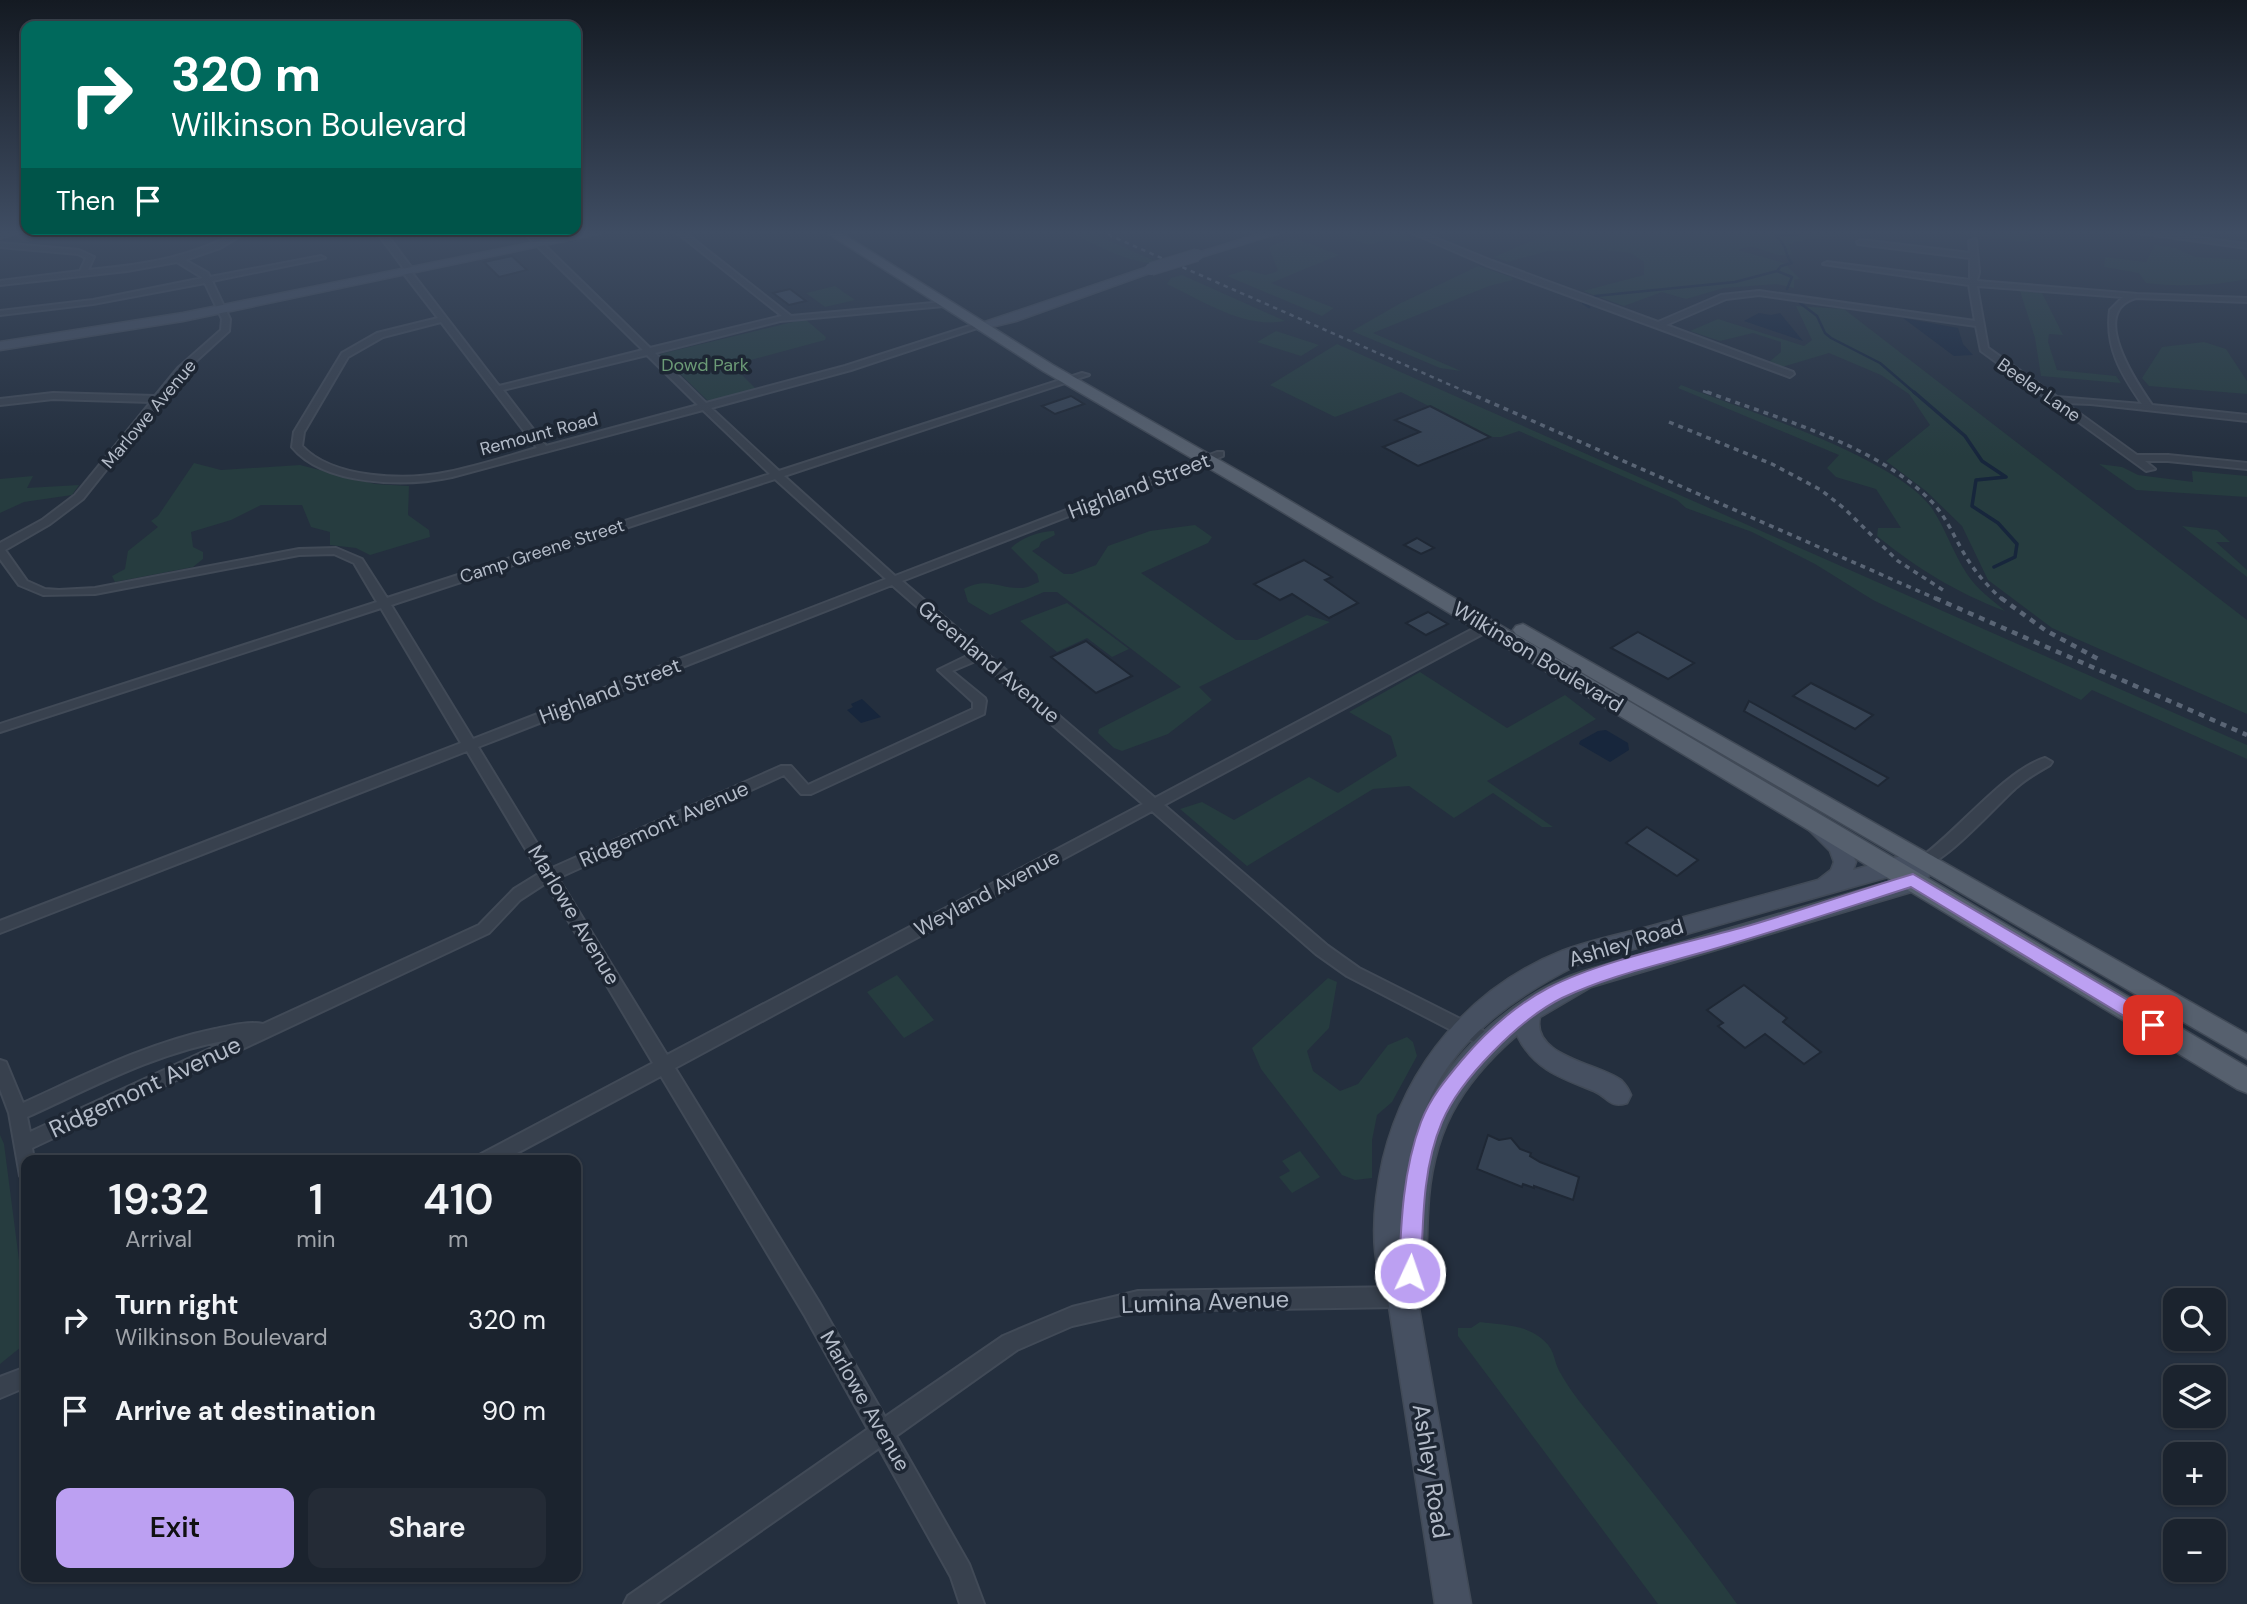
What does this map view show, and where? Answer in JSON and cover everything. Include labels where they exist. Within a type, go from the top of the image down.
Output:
[{"type":"main road","name":"Wilkinson Boulevard","points":[[947,306],[979,326],[1078,377],[1495,622],[1810,820],[2247,1048]]},
{"type":"main road","name":"Wilkinson Boulevard","points":[[972,306],[1078,377]]},
{"type":"main road","name":"Wilkinson Boulevard","points":[[1214,457],[1394,571],[1619,687],[2247,1081]]},
{"type":"street","points":[[0,313],[60,306]]},
{"type":"street","name":"Marlowe Avenue","points":[[218,306],[226,319],[225,331],[181,370],[79,497],[46,522],[0,550],[23,583],[44,592],[59,593],[95,591],[299,552],[335,551],[358,561],[665,1065],[883,1432],[961,1572],[972,1604]]},
{"type":"street","points":[[0,346],[92,333],[240,306]]},
{"type":"street","points":[[433,306],[544,450]]},
{"type":"street","name":"Greenland Avenue","points":[[602,306],[775,474],[894,581],[1326,954],[1353,972],[1490,1042]]},
{"type":"street","points":[[774,306],[788,317]]},
{"type":"street","points":[[496,389],[788,317],[922,306]]},
{"type":"street","name":"Remount Road","points":[[443,320],[380,335],[345,355],[299,432],[296,440],[298,451],[320,465],[367,476],[401,480],[448,475],[848,368],[1045,306]]},
{"type":"street","points":[[1603,306],[1790,374]]},
{"type":"street","points":[[1657,326],[1704,306]]},
{"type":"street","points":[[1851,306],[1980,324]]},
{"type":"street","name":"Beeler Lane","points":[[1977,306],[1984,349],[2150,469]]},
{"type":"street","points":[[2118,306],[2114,310],[2113,343],[2126,374],[2149,407]]},
{"type":"street","name":"Camp Greene Street","points":[[0,728],[1078,377]]},
{"type":"street","points":[[0,402],[52,396],[158,398]]},
{"type":"street","points":[[2053,400],[2247,418]]},
{"type":"street","name":"Highland Street","points":[[0,927],[1214,457]]},
{"type":"street","points":[[2136,458],[2168,458],[2247,466]]},
{"type":"street","name":"Weyland Avenue","points":[[495,1155],[1495,622]]},
{"type":"street","name":"Ridgemont Avenue","points":[[22,1144],[484,929],[496,921],[525,887],[550,875],[786,769],[806,791],[979,711],[980,701],[944,670],[980,654]]},
{"type":"street","name":"Ashley Road","points":[[1402,1297],[1410,1273],[1415,1186],[1427,1134],[1454,1082],[1490,1042],[1554,994],[1597,976],[1778,924],[1910,870],[1947,845],[2031,769],[2045,762]]},
{"type":"street","points":[[1810,820],[1839,847],[1845,862],[1839,876],[1815,889]]},
{"type":"street","name":"Ashley Road","points":[[1453,1604],[1402,1297],[1393,1282],[1390,1226],[1391,1186],[1397,1150],[1411,1108],[1429,1073],[1463,1029],[1517,985],[1570,958],[1815,889],[1910,870]]},
{"type":"street","points":[[1534,1007],[1526,1016],[1526,1024],[1539,1049],[1564,1068],[1611,1086],[1618,1095]]},
{"type":"street","name":"Ridgemont Avenue","points":[[18,1113],[173,1045],[228,1032],[269,1028]]},
{"type":"street","points":[[0,1067],[18,1113],[24,1155]]},
{"type":"street","name":"Lumina Avenue","points":[[636,1604],[1010,1343],[1056,1320],[1108,1305],[1138,1301],[1402,1297]]},
{"type":"street","points":[[0,1388],[21,1379]]},
{"type":"green space","points":[[1211,306],[1251,306],[1285,321],[1254,321]]},
{"type":"green space","points":[[1298,306],[1334,308],[1322,316]]},
{"type":"green space","points":[[1396,306],[1440,306],[1373,333],[1461,371],[1440,368],[1352,331]]},
{"type":"green space","points":[[1796,306],[1844,309],[2247,620],[2247,714],[2052,628],[1988,580],[1962,526],[1926,491],[1886,461],[1930,425],[1909,394],[1881,375],[1829,353],[1782,367],[1769,362],[1781,352],[1781,342],[1753,333],[1720,341],[1690,331],[1718,319],[1804,346],[1812,340]]},
{"type":"green space","points":[[2025,306],[2048,306],[2063,335],[2049,334],[2048,342],[2057,370],[2116,376],[2121,383],[2041,376],[2035,338]]},
{"type":"green space","name":"Dowd Park","points":[[805,319],[826,337],[825,340],[732,365],[756,389],[712,401],[707,400],[660,354]]},
{"type":"green space","points":[[1276,331],[1319,345],[1301,356],[1257,342]]},
{"type":"green space","points":[[2204,342],[2226,349],[2247,381],[2247,394],[2149,386],[2142,378],[2162,347]]},
{"type":"green space","points":[[1337,344],[2247,745],[2247,759],[2092,690],[2081,700],[1873,600],[1815,564],[1752,532],[1686,508],[1677,500],[1519,431],[1501,437],[1490,437],[1401,392],[1335,417],[1270,385]]},
{"type":"green space","points":[[1681,385],[1815,436],[1884,470],[1912,488],[1931,507],[1971,579],[2005,611],[1938,579],[1877,536],[1878,528],[1901,528],[1876,489],[1836,477],[1827,468],[1839,455],[1678,388]]},
{"type":"green space","points":[[194,463],[221,470],[300,465],[375,484],[409,486],[408,515],[429,530],[430,537],[370,555],[356,548],[330,545],[330,532],[311,527],[302,505],[261,505],[231,520],[191,532],[193,547],[203,552],[203,559],[193,567],[115,582],[112,576],[125,569],[128,551],[158,527],[151,521],[158,516]]},
{"type":"green space","points":[[2099,464],[2122,467],[2138,475],[2193,482],[2192,471],[2247,476],[2247,497],[2136,490]]},
{"type":"green space","points":[[33,476],[27,488],[79,485],[72,495],[24,502],[0,513],[0,479]]},
{"type":"green space","points":[[1195,525],[1212,537],[1208,543],[1141,573],[1236,640],[1257,640],[1307,615],[1330,622],[1199,687],[1212,700],[1168,734],[1122,751],[1114,748],[1098,733],[1099,729],[1181,687],[1057,592],[1044,592],[990,615],[968,602],[964,589],[972,585],[987,583],[1022,588],[1039,582],[1037,574],[1011,548],[1037,534],[1054,531],[1055,535],[1041,542],[1039,547],[1032,551],[1064,574],[1072,574],[1096,565],[1108,546],[1150,531]]},
{"type":"green space","points":[[2182,526],[2217,530],[2230,542],[2216,542],[2247,570],[2247,577]]},
{"type":"green space","points":[[1067,603],[1129,649],[1112,657],[1087,638],[1057,652],[1020,621]]},
{"type":"green space","points":[[1420,672],[1507,728],[1565,695],[1596,719],[1487,781],[1553,827],[1542,827],[1493,793],[1454,818],[1409,786],[1373,789],[1247,866],[1180,809],[1202,802],[1234,820],[1309,777],[1338,793],[1397,756],[1391,736],[1349,712]]},
{"type":"green space","points":[[897,975],[934,1020],[904,1038],[867,992]]},
{"type":"green space","points":[[1328,978],[1337,982],[1329,1028],[1307,1051],[1313,1071],[1340,1091],[1358,1084],[1388,1045],[1407,1037],[1413,1042],[1417,1056],[1392,1102],[1377,1115],[1372,1140],[1372,1178],[1355,1180],[1342,1175],[1261,1069],[1252,1048]]},
{"type":"green space","points":[[0,1135],[4,1144],[21,1275],[21,1347],[0,1364]]},
{"type":"green space","points":[[1300,1151],[1320,1177],[1292,1193],[1279,1177],[1290,1171],[1282,1161]]},
{"type":"green space","points":[[1480,1322],[1520,1328],[1534,1333],[1546,1343],[1558,1369],[1577,1398],[1737,1604],[1658,1604],[1458,1336],[1458,1328],[1471,1328]]},
{"type":"water","points":[[1759,313],[1780,313],[1803,341],[1744,321]]},
{"type":"water","points":[[1903,318],[1958,328],[1963,344],[1973,355],[1954,356]]},
{"type":"water","points":[[862,699],[881,717],[861,723],[847,710],[853,707],[851,704]]},
{"type":"water","points":[[1606,730],[1628,743],[1629,750],[1610,762],[1579,744],[1598,731]]},
{"type":"building","points":[[1071,396],[1084,404],[1055,414],[1042,406]]},
{"type":"building","points":[[1430,406],[1490,437],[1418,466],[1383,447],[1420,432],[1395,420]]},
{"type":"building","points":[[1417,538],[1434,548],[1421,554],[1404,545]]},
{"type":"building","points":[[1304,560],[1332,577],[1325,580],[1358,603],[1329,618],[1292,594],[1280,600],[1254,584]]},
{"type":"building","points":[[1428,612],[1448,624],[1426,635],[1406,623]]},
{"type":"building","points":[[1638,632],[1694,663],[1668,679],[1611,648]]},
{"type":"building","points":[[1086,641],[1132,676],[1096,693],[1051,657]]},
{"type":"building","points":[[1811,683],[1873,715],[1855,729],[1793,696]]},
{"type":"building","points":[[1749,701],[1888,778],[1878,786],[1744,711]]},
{"type":"building","points":[[1647,827],[1698,860],[1677,876],[1626,843]]},
{"type":"building","points":[[1744,985],[1787,1018],[1783,1022],[1821,1052],[1804,1064],[1765,1034],[1745,1048],[1718,1026],[1723,1023],[1707,1010]]},
{"type":"building","points":[[1488,1135],[1499,1140],[1511,1138],[1520,1149],[1531,1153],[1530,1156],[1540,1162],[1579,1177],[1573,1200],[1534,1186],[1523,1184],[1522,1187],[1477,1169]]},
{"type":"waterway","points":[[1804,306],[1817,316],[1825,333],[1831,338],[1880,363],[1916,394]]},
{"type":"waterway","points":[[1914,392],[1965,436],[1982,461],[2006,477],[1976,480],[1972,506],[1998,523],[2017,544],[2015,557],[1994,567]]},
{"type":"railway","points":[[1270,306],[1471,394]]},
{"type":"railway","points":[[1703,391],[1711,394]]},
{"type":"railway","points":[[1467,392],[1939,600]]},
{"type":"railway","points":[[1707,392],[1826,436],[1883,464],[1909,481],[1936,507],[1973,567],[2003,600]]},
{"type":"railway","points":[[1669,422],[1772,464],[1821,490],[1845,509],[1898,561],[1943,590]]},
{"type":"railway","points":[[1935,598],[2247,735]]},
{"type":"railway","points":[[2001,598],[2045,630],[2100,660]]},
{"type":"route","points":[[1410,1273],[1419,1161],[1432,1120],[1448,1090],[1466,1065],[1484,1047],[1534,1007],[1570,986],[1597,976],[1778,924],[1903,886],[1913,880],[2153,1025]]}]
